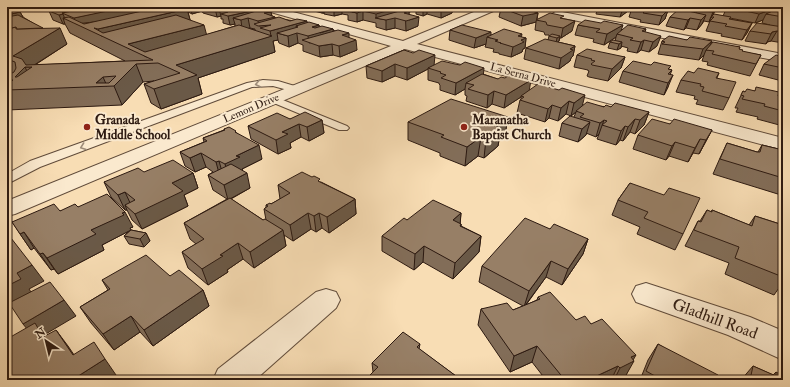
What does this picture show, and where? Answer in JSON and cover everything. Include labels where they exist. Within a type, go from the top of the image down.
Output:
[{"type":"street","name":"La Serna Drive","points":[[263,7],[783,144]]},
{"type":"street","name":"Lemon Drive","points":[[7,209],[404,45],[485,8]]},
{"type":"street","points":[[557,14],[783,58]]},
{"type":"street","name":"Gladhill Road","points":[[646,294],[739,326],[783,346]]},
{"type":"street","points":[[230,380],[326,300]]},
{"type":"lane","points":[[7,180],[35,164],[250,85],[278,82],[296,89]]},
{"type":"lane","points":[[273,99],[343,128]]},
{"type":"building","points":[[68,7],[92,7],[62,13],[63,14],[59,15],[49,11]]},
{"type":"building","points":[[92,7],[127,7],[74,18],[62,13]]},
{"type":"building","points":[[160,7],[182,7],[187,9],[98,29],[94,28],[103,33],[176,15],[204,25],[128,44],[145,52],[239,25],[272,36],[176,65],[197,75],[154,89],[144,84],[180,73],[158,63],[136,64],[114,86],[7,90],[7,84],[13,80],[7,81],[7,76],[14,72],[16,68],[15,62],[7,59],[7,55],[10,53],[7,53],[7,29],[16,27],[16,29],[60,28],[13,56],[22,59],[26,65],[153,60],[63,18],[69,17],[84,24]],"holes":[[[25,67],[32,67],[15,77]],[[116,76],[109,83],[96,83],[103,77]]]},
{"type":"building","points":[[229,7],[256,7],[261,9],[228,16],[221,14],[228,12],[219,9]]},
{"type":"building","points":[[362,7],[397,8],[376,14],[363,11],[357,13],[347,11]]},
{"type":"building","points":[[525,7],[538,13],[523,16],[501,8]]},
{"type":"building","points":[[660,7],[667,8],[665,9],[668,10],[662,16],[643,13],[645,11],[632,8]]},
{"type":"building","points":[[700,7],[715,9],[713,12],[697,10]]},
{"type":"building","points":[[727,7],[778,7],[759,14]]},
{"type":"building","points":[[13,9],[20,12],[7,15],[7,10]]},
{"type":"building","points":[[263,9],[271,12],[264,13],[275,17],[258,21],[248,18],[241,20],[233,18]]},
{"type":"building","points":[[679,9],[706,15],[701,20],[690,18],[688,20],[670,17]]},
{"type":"building","points":[[777,9],[783,10],[783,17],[766,14]]},
{"type":"building","points":[[403,10],[409,11],[404,13],[419,17],[406,21],[395,18],[386,20],[375,18]]},
{"type":"building","points":[[550,13],[564,16],[560,18],[575,21],[563,28],[547,25],[546,22],[536,20]]},
{"type":"building","points":[[714,14],[731,17],[729,19],[752,23],[747,30],[725,26],[727,24],[710,21],[714,17],[711,17]]},
{"type":"building","points":[[18,15],[43,28],[17,29],[16,27],[7,29],[7,17]]},
{"type":"building","points":[[279,17],[290,21],[297,19],[307,21],[270,31],[260,28],[271,25],[258,26],[254,24]]},
{"type":"building","points":[[585,20],[601,23],[604,21],[623,25],[607,34],[596,32],[600,29],[578,25]]},
{"type":"building","points":[[309,22],[319,25],[312,27],[315,28],[322,26],[333,29],[308,36],[297,33],[288,36],[277,33],[298,27],[296,26]]},
{"type":"building","points":[[757,23],[783,27],[783,32],[777,31],[772,32],[771,34],[750,31]]},
{"type":"building","points":[[462,25],[491,32],[476,38],[450,30]]},
{"type":"building","points":[[628,25],[646,29],[642,31],[661,36],[653,42],[644,40],[641,42],[630,40],[633,38],[617,34]]},
{"type":"building","points":[[504,29],[522,34],[518,36],[526,38],[521,40],[524,42],[513,47],[487,37]]},
{"type":"building","points":[[338,30],[349,33],[342,35],[356,40],[339,46],[332,44],[319,46],[302,40]]},
{"type":"building","points":[[552,34],[560,36],[557,38],[549,36]]},
{"type":"building","points":[[669,36],[687,40],[690,37],[712,41],[703,49],[662,44],[665,42],[662,41]]},
{"type":"building","points":[[545,39],[575,46],[570,49],[573,50],[561,58],[526,48]]},
{"type":"building","points":[[613,40],[622,42],[619,44],[610,42]]},
{"type":"building","points":[[713,42],[740,47],[739,49],[743,50],[742,51],[761,55],[756,64],[712,54],[714,51],[706,50]]},
{"type":"building","points":[[587,49],[625,57],[612,69],[592,65],[591,64],[595,61],[577,55]]},
{"type":"building","points":[[404,50],[413,53],[419,50],[435,55],[407,68],[395,64],[382,71],[366,66]]},
{"type":"building","points":[[776,55],[783,57],[783,68],[764,64]]},
{"type":"building","points":[[442,61],[460,65],[465,62],[484,68],[456,83],[441,78],[446,75],[428,68]]},
{"type":"building","points":[[633,61],[651,65],[654,62],[671,66],[668,69],[672,70],[668,74],[673,75],[668,83],[623,71]]},
{"type":"building","points":[[698,68],[719,73],[716,78],[736,82],[729,98],[702,91],[704,87],[700,86],[701,84],[681,80],[688,71],[694,73]]},
{"type":"building","points":[[482,74],[498,79],[501,77],[505,78],[511,74],[531,80],[506,95],[494,91],[488,95],[468,89],[474,85],[466,83]]},
{"type":"building","points":[[538,84],[559,90],[562,88],[585,95],[574,103],[569,101],[561,108],[552,105],[548,109],[520,100],[524,97],[521,96]]},
{"type":"building","points":[[756,87],[779,92],[778,96],[783,97],[783,111],[764,106],[765,104],[742,99],[744,96],[741,95],[743,91],[745,92],[747,89],[755,91]]},
{"type":"building","points":[[451,99],[508,117],[496,126],[501,128],[486,139],[481,137],[467,147],[441,137],[444,135],[408,122]]},
{"type":"building","points":[[587,102],[604,107],[606,105],[611,107],[615,103],[649,112],[640,120],[635,119],[628,127],[625,126],[621,131],[602,125],[607,121],[604,120],[600,123],[580,117],[584,114],[576,111]]},
{"type":"building","points":[[305,112],[322,120],[307,127],[299,124],[282,132],[288,134],[276,140],[248,126],[277,113],[290,119]]},
{"type":"building","points":[[570,116],[590,122],[582,129],[562,123]]},
{"type":"building","points":[[652,119],[670,124],[674,119],[712,130],[706,140],[700,139],[695,148],[675,142],[672,146],[638,135]]},
{"type":"building","points":[[229,127],[236,131],[235,132],[259,145],[236,156],[240,157],[225,164],[219,161],[216,162],[201,153],[190,158],[180,152],[207,141],[203,138],[225,130],[224,129]]},
{"type":"building","points":[[727,143],[757,152],[760,152],[762,145],[783,150],[783,178],[720,159]]},
{"type":"building","points":[[173,160],[193,173],[172,183],[183,191],[135,214],[125,205],[135,200],[125,192],[118,195],[104,182],[138,168],[144,172]]},
{"type":"building","points":[[231,164],[247,173],[224,185],[208,175]]},
{"type":"building","points":[[302,172],[320,179],[318,181],[355,199],[327,217],[319,213],[314,216],[308,213],[290,225],[264,209],[268,206],[266,205],[271,204],[290,193],[278,185]]},
{"type":"building","points":[[630,183],[664,195],[669,188],[700,198],[683,234],[644,218],[648,212],[618,200]]},
{"type":"building","points":[[107,194],[125,212],[122,213],[124,215],[91,230],[96,234],[47,258],[43,253],[40,254],[24,232],[20,234],[12,222],[54,204],[60,211],[75,204],[78,207]]},
{"type":"building","points":[[230,198],[263,220],[265,219],[283,230],[250,252],[238,243],[220,255],[223,256],[202,269],[182,252],[204,239],[184,223]]},
{"type":"building","points":[[433,200],[461,213],[453,220],[461,224],[460,226],[481,236],[455,263],[424,246],[415,254],[382,236],[404,218],[407,220]]},
{"type":"building","points":[[707,210],[712,212],[712,210],[752,226],[755,216],[783,225],[783,277],[735,258],[739,247],[694,230],[698,221],[701,222]]},
{"type":"building","points":[[525,218],[550,229],[554,224],[588,239],[568,269],[551,261],[529,291],[482,266]]},
{"type":"building","points":[[131,230],[146,233],[140,239],[124,236]]},
{"type":"building","points":[[11,238],[32,265],[17,273],[21,279],[7,286],[7,240]]},
{"type":"building","points":[[146,255],[170,276],[179,270],[203,290],[144,330],[131,316],[103,334],[80,307],[110,289],[102,280]]},
{"type":"building","points":[[50,282],[64,300],[23,324],[9,303]]},
{"type":"building","points":[[550,292],[576,320],[585,316],[591,324],[602,319],[636,355],[631,357],[634,361],[620,368],[618,366],[588,380],[565,380],[537,346],[514,356],[481,309],[507,303],[513,310],[540,299],[538,297]]},
{"type":"building","points":[[35,323],[43,337],[56,330],[73,355],[94,342],[105,359],[72,380],[7,380],[7,339]]},
{"type":"building","points":[[403,332],[420,344],[417,347],[460,379],[461,376],[466,380],[365,380],[378,367],[372,363]]},
{"type":"building","points":[[658,344],[718,375],[716,380],[662,380],[646,371]]},
{"type":"building","points":[[753,366],[776,376],[776,372],[783,376],[783,380],[750,380]]},
{"type":"place","name":"Granada Middle School","points":[[87,127]]},
{"type":"place","name":"Maranatha Baptist Church","points":[[464,127]]}]
